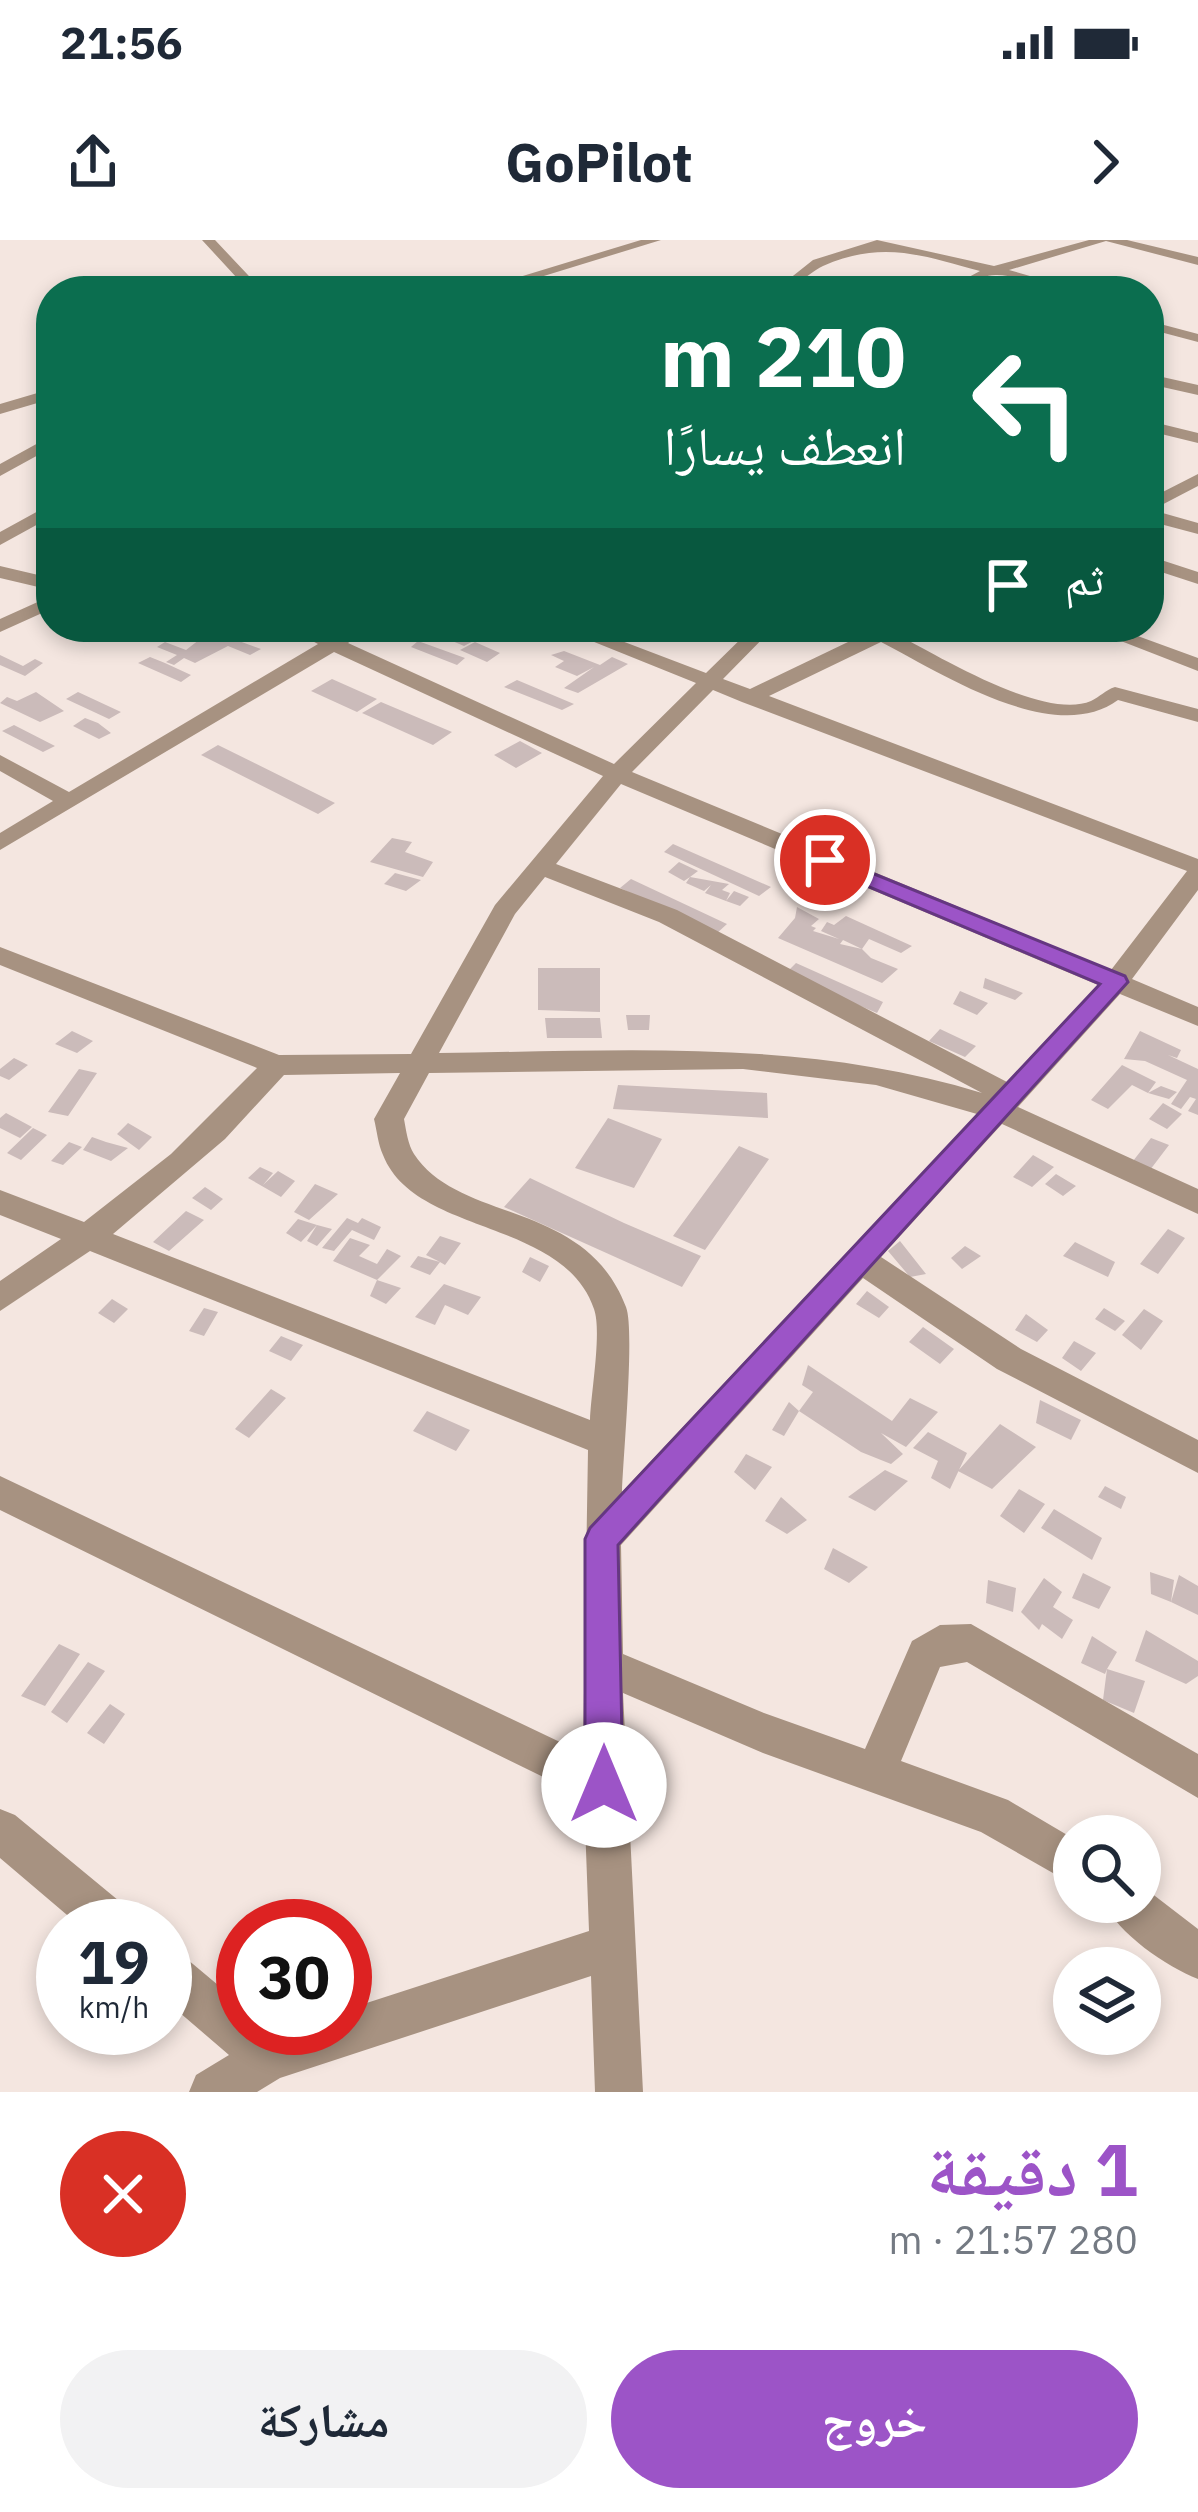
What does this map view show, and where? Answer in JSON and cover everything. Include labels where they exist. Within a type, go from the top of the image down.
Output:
[{"type":"street","points":[[208,240],[242,276]]},
{"type":"street","points":[[531,276],[655,240]]},
{"type":"street","points":[[976,276],[991,268],[1074,252],[1100,240]]},
{"type":"street","points":[[1111,240],[1198,259]]},
{"type":"street","points":[[1132,240],[1198,259]]},
{"type":"street","points":[[797,276],[875,243],[1020,276]]},
{"type":"street","points":[[1164,329],[1198,338]]},
{"type":"street","points":[[1164,382],[1198,390]]},
{"type":"street","points":[[0,409],[36,398]]},
{"type":"street","points":[[1164,430],[1198,438]]},
{"type":"street","points":[[0,471],[36,450]]},
{"type":"street","points":[[1164,480],[1194,485]]},
{"type":"street","points":[[1164,502],[1194,485]]},
{"type":"street","points":[[1164,516],[1198,529]]},
{"type":"street","points":[[0,540],[36,518]]},
{"type":"street","points":[[1164,567],[1198,578]]},
{"type":"street","points":[[0,572],[36,580]]},
{"type":"street","points":[[0,626],[36,609]]},
{"type":"street","points":[[0,843],[332,642],[617,774],[1198,1017]]},
{"type":"street","points":[[606,642],[1193,867]]},
{"type":"street","points":[[619,2092],[604,1785],[602,1539],[612,1311],[604,1286],[567,1247],[434,1191],[404,1167],[394,1152],[389,1119],[504,911],[617,774],[748,642]]},
{"type":"street","points":[[749,698],[865,642]]},
{"type":"street","points":[[909,642],[1022,702],[1086,710],[1115,693],[1198,716]]},
{"type":"street","points":[[1137,642],[1198,664]]},
{"type":"street","points":[[0,762],[70,801]]},
{"type":"street","points":[[602,1539],[1116,982],[1193,867],[1198,837]]},
{"type":"street","points":[[539,866],[668,916],[1007,1104],[1198,1202]]},
{"type":"street","points":[[0,955],[276,1065],[743,1059],[812,1064],[1007,1104]]},
{"type":"street","points":[[0,1298],[87,1238],[238,1113],[276,1065]]},
{"type":"street","points":[[0,1202],[607,1442]]},
{"type":"street","points":[[861,1260],[1009,1360],[1198,1457]]},
{"type":"street","points":[[0,1492],[604,1785]]},
{"type":"street","points":[[875,1774],[926,1654],[955,1642],[971,1643],[1198,1777]]},
{"type":"street","points":[[603,1665],[764,1733],[993,1816],[1053,1851]]},
{"type":"street","points":[[0,1830],[82,1899]]},
{"type":"street","points":[[1153,1923],[1198,1957]]},
{"type":"street","points":[[213,2092],[268,2058],[610,1947]]},
{"type":"street","points":[[192,1993],[268,2058]]},
{"type":"building","points":[[165,642],[186,650],[196,642],[242,642],[261,649],[250,655],[228,646],[195,663],[184,658],[174,665],[166,662],[177,655],[157,647]]},
{"type":"building","points":[[421,642],[465,658],[457,665],[411,647]]},
{"type":"building","points":[[475,642],[500,653],[487,662],[460,650]]},
{"type":"building","points":[[564,651],[600,665],[612,657],[628,664],[578,693],[564,688],[594,667],[577,676],[555,667],[564,661],[551,655]]},
{"type":"building","points":[[0,655],[23,666],[35,659],[43,663],[25,676],[0,665]]},
{"type":"building","points":[[150,657],[191,675],[181,682],[138,663]]},
{"type":"building","points":[[332,679],[377,699],[357,712],[311,691]]},
{"type":"building","points":[[517,680],[574,704],[562,710],[504,687]]},
{"type":"building","points":[[36,692],[64,711],[40,722],[0,703],[7,697],[17,701]]},
{"type":"building","points":[[78,692],[121,712],[109,719],[66,699]]},
{"type":"building","points":[[381,702],[452,732],[433,745],[362,713]]},
{"type":"building","points":[[85,718],[111,733],[99,739],[73,726]]},
{"type":"building","points":[[14,725],[55,746],[43,752],[2,731]]},
{"type":"building","points":[[520,741],[542,753],[516,768],[494,755]]},
{"type":"building","points":[[218,745],[335,803],[318,814],[201,755]]},
{"type":"building","points":[[392,838],[412,842],[405,852],[433,862],[423,877],[370,862]]},
{"type":"building","points":[[673,844],[771,887],[759,896],[664,852]]},
{"type":"building","points":[[679,862],[698,871],[684,881],[668,872]]},
{"type":"building","points":[[395,873],[421,880],[406,891],[384,884]]},
{"type":"building","points":[[690,877],[729,884],[722,890],[730,893],[726,901],[705,893],[711,885],[704,891],[686,883]]},
{"type":"building","points":[[631,879],[727,924],[716,934],[620,888]]},
{"type":"building","points":[[734,891],[749,897],[740,906],[726,901]]},
{"type":"building","points":[[797,907],[819,919],[811,926],[816,928],[813,931],[839,939],[821,931],[827,922],[834,925],[846,916],[912,946],[901,953],[869,939],[862,949],[898,969],[882,983],[778,938],[795,918]]},
{"type":"building","points":[[796,963],[883,1002],[877,1013],[785,974]]},
{"type":"building","points":[[538,968],[600,968],[600,1012],[538,1010]]},
{"type":"building","points":[[985,978],[1023,993],[1015,1000],[983,988]]},
{"type":"building","points":[[960,991],[988,1003],[977,1015],[953,1004]]},
{"type":"building","points":[[626,1015],[650,1015],[649,1030],[628,1030]]},
{"type":"building","points":[[545,1018],[600,1018],[602,1038],[547,1038]]},
{"type":"building","points":[[940,1029],[976,1046],[965,1057],[929,1041]]},
{"type":"building","points":[[72,1031],[93,1041],[77,1053],[55,1044]]},
{"type":"building","points":[[1140,1031],[1181,1050],[1177,1058],[1168,1055],[1198,1069],[1198,1115],[1188,1111],[1196,1099],[1190,1097],[1181,1109],[1171,1104],[1187,1080],[1145,1061],[1124,1059]]},
{"type":"building","points":[[14,1058],[28,1065],[9,1080],[0,1076],[0,1069]]},
{"type":"building","points":[[1122,1065],[1156,1082],[1148,1093],[1132,1085],[1108,1109],[1091,1100]]},
{"type":"building","points":[[79,1069],[97,1073],[68,1116],[48,1112]]},
{"type":"building","points":[[618,1085],[767,1093],[768,1118],[613,1109]]},
{"type":"building","points":[[1161,1086],[1177,1092],[1169,1099],[1148,1093]]},
{"type":"building","points":[[1163,1103],[1182,1114],[1167,1129],[1149,1119]]},
{"type":"building","points":[[6,1113],[32,1127],[20,1138],[0,1128],[0,1118]]},
{"type":"building","points":[[608,1118],[662,1139],[634,1188],[575,1168]]},
{"type":"building","points":[[128,1123],[152,1137],[139,1150],[117,1134]]},
{"type":"building","points":[[33,1128],[47,1135],[21,1160],[7,1153]]},
{"type":"building","points":[[92,1137],[128,1148],[111,1161],[83,1150]]},
{"type":"building","points":[[1151,1138],[1169,1145],[1150,1170],[1133,1161]]},
{"type":"building","points":[[69,1142],[82,1147],[63,1165],[51,1161]]},
{"type":"building","points":[[739,1146],[769,1159],[705,1250],[673,1236]]},
{"type":"building","points":[[1033,1155],[1054,1167],[1032,1187],[1013,1177]]},
{"type":"building","points":[[260,1167],[273,1173],[263,1185],[278,1171],[295,1181],[281,1197],[248,1178]]},
{"type":"building","points":[[1056,1174],[1076,1186],[1063,1196],[1045,1184]]},
{"type":"building","points":[[530,1178],[701,1256],[682,1287],[504,1207]]},
{"type":"building","points":[[315,1184],[338,1194],[309,1220],[294,1212]]},
{"type":"building","points":[[205,1187],[223,1199],[211,1210],[192,1198]]},
{"type":"building","points":[[186,1211],[204,1220],[169,1251],[153,1242]]},
{"type":"building","points":[[347,1218],[358,1223],[362,1218],[381,1227],[374,1240],[352,1230],[334,1251],[322,1248]]},
{"type":"building","points":[[298,1219],[317,1225],[301,1242],[286,1233]]},
{"type":"building","points":[[317,1225],[332,1229],[317,1246],[307,1241]]},
{"type":"building","points":[[1168,1229],[1185,1238],[1158,1274],[1140,1264]]},
{"type":"building","points":[[440,1236],[461,1243],[445,1265],[426,1255]]},
{"type":"building","points":[[350,1238],[370,1245],[359,1256],[377,1264],[387,1249],[401,1256],[377,1280],[333,1261]]},
{"type":"building","points":[[900,1241],[926,1274],[910,1277],[888,1251]]},
{"type":"building","points":[[1075,1242],[1115,1262],[1108,1277],[1063,1256]]},
{"type":"building","points":[[965,1246],[981,1256],[962,1269],[951,1258]]},
{"type":"building","points":[[418,1256],[440,1262],[430,1275],[410,1267]]},
{"type":"building","points":[[530,1257],[549,1266],[540,1282],[522,1272]]},
{"type":"building","points":[[377,1280],[401,1288],[386,1304],[370,1296]]},
{"type":"building","points":[[444,1284],[481,1297],[468,1315],[445,1305],[435,1325],[415,1317]]},
{"type":"building","points":[[867,1291],[889,1307],[879,1318],[856,1304]]},
{"type":"building","points":[[112,1299],[128,1309],[114,1323],[98,1313]]},
{"type":"building","points":[[204,1308],[218,1312],[204,1336],[189,1331]]},
{"type":"building","points":[[1104,1308],[1125,1321],[1115,1331],[1095,1319]]},
{"type":"building","points":[[1144,1309],[1163,1321],[1141,1350],[1122,1335]]},
{"type":"building","points":[[1026,1314],[1048,1330],[1037,1342],[1015,1330]]},
{"type":"building","points":[[923,1327],[954,1349],[940,1364],[909,1342]]},
{"type":"building","points":[[281,1336],[303,1345],[291,1361],[269,1351]]},
{"type":"building","points":[[1074,1341],[1096,1353],[1081,1371],[1062,1358]]},
{"type":"building","points":[[808,1365],[892,1421],[910,1398],[938,1412],[906,1447],[881,1433],[903,1454],[891,1464],[861,1452],[799,1411],[813,1392],[802,1385]]},
{"type":"building","points":[[271,1389],[286,1398],[249,1438],[235,1429]]},
{"type":"building","points":[[1040,1400],[1081,1420],[1071,1440],[1036,1423]]},
{"type":"building","points":[[789,1402],[799,1411],[784,1436],[772,1430]]},
{"type":"building","points":[[427,1411],[470,1430],[456,1451],[413,1431]]},
{"type":"building","points":[[1000,1424],[1036,1447],[992,1489],[958,1471]]},
{"type":"building","points":[[928,1432],[967,1453],[950,1489],[931,1478],[938,1461],[913,1448]]},
{"type":"building","points":[[746,1454],[772,1467],[755,1490],[734,1472]]},
{"type":"building","points":[[885,1470],[908,1481],[875,1511],[848,1497]]},
{"type":"building","points":[[1105,1486],[1126,1497],[1121,1509],[1098,1497]]},
{"type":"building","points":[[1019,1489],[1045,1504],[1024,1533],[1000,1516]]},
{"type":"building","points":[[781,1497],[807,1520],[787,1534],[765,1521]]},
{"type":"building","points":[[1054,1509],[1102,1538],[1092,1560],[1041,1528]]},
{"type":"building","points":[[833,1548],[868,1567],[849,1583],[824,1569]]},
{"type":"building","points":[[1150,1572],[1174,1580],[1171,1602],[1151,1594]]},
{"type":"building","points":[[1083,1573],[1111,1587],[1099,1609],[1072,1598]]},
{"type":"building","points":[[1179,1575],[1198,1586],[1198,1615],[1171,1602]]},
{"type":"building","points":[[1044,1578],[1062,1592],[1053,1607],[1073,1620],[1062,1639],[1042,1624],[1039,1630],[1021,1612]]},
{"type":"building","points":[[988,1580],[1016,1588],[1013,1612],[986,1603]]},
{"type":"building","points":[[1146,1630],[1198,1661],[1198,1676],[1186,1684],[1135,1661]]},
{"type":"building","points":[[1092,1636],[1117,1652],[1105,1674],[1081,1663]]},
{"type":"building","points":[[59,1644],[80,1654],[45,1706],[21,1696]]},
{"type":"building","points":[[88,1662],[105,1671],[67,1723],[51,1712]]},
{"type":"building","points":[[1107,1669],[1145,1681],[1134,1713],[1103,1700]]},
{"type":"building","points":[[110,1704],[125,1714],[104,1744],[87,1733]]},
{"type":"route","points":[[604,1785],[602,1539],[1116,982],[825,860]]}]
